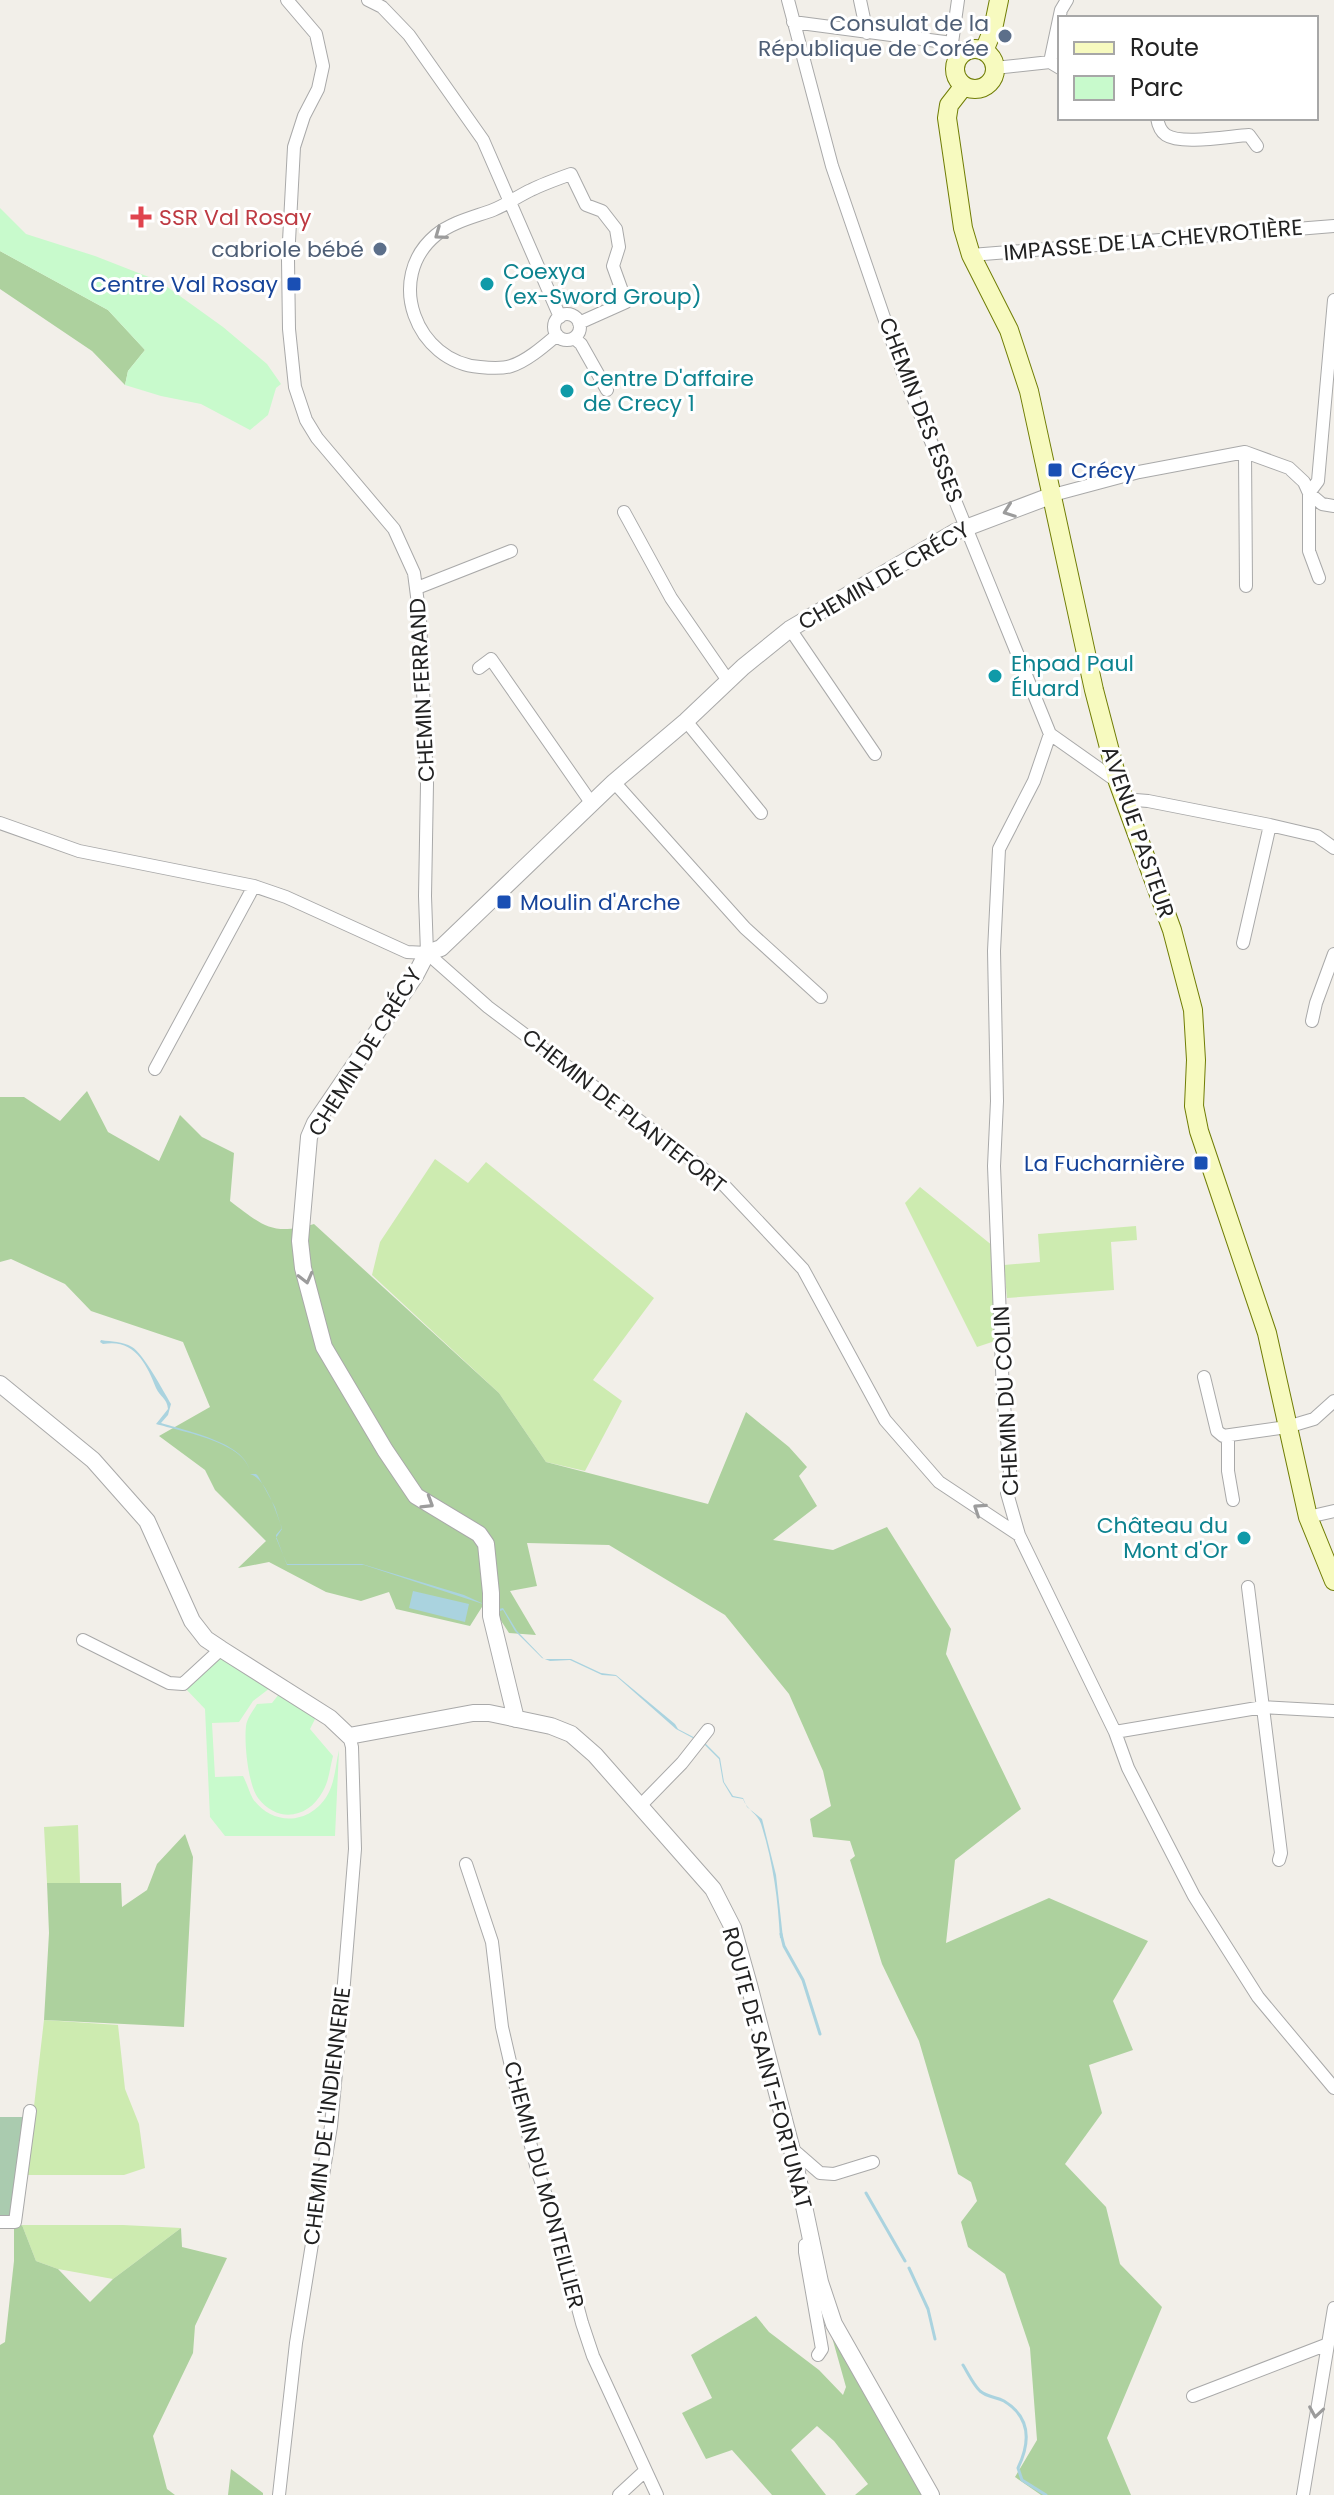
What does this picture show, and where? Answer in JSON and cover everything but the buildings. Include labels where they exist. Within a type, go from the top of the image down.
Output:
[{"type":"main road","points":[[984,51],[993,29],[999,0]]},
{"type":"main road","points":[[957,48],[984,51],[993,60],[993,80],[984,88],[972,90],[963,87],[954,73],[957,48]]},
{"type":"main road","name":"AVENUE PASTEUR","points":[[963,87],[949,105],[947,118],[963,228],[971,255],[1009,330],[1019,360],[1053,495],[1094,690],[1120,790],[1172,930],[1193,1010],[1196,1060],[1194,1106],[1199,1131],[1267,1333],[1308,1517],[1334,1581]]},
{"type":"street","points":[[368,0],[382,7],[409,35],[483,140],[560,317]]},
{"type":"street","name":"CHEMIN DES ESSES","points":[[788,0],[832,166],[902,370],[1050,734]]},
{"type":"street","points":[[860,0],[867,33]]},
{"type":"street","points":[[793,22],[957,48],[958,0]]},
{"type":"street","name":"CHEMIN FERRAND","points":[[289,1],[316,34],[323,66],[318,89],[304,116],[294,147],[292,169],[288,260],[289,329],[295,387],[302,410],[317,438],[394,529],[409,559],[417,588],[427,784],[427,953]]},
{"type":"street","points":[[995,68],[1055,65],[1058,38]]},
{"type":"street","points":[[1157,120],[1166,135],[1180,139],[1249,135],[1257,146]]},
{"type":"street","points":[[557,335],[511,366],[473,367],[459,364],[443,355],[416,322],[409,295],[412,273],[425,247],[448,228],[571,174],[586,205],[602,211],[616,229],[619,247],[613,266],[626,302],[579,323]]},
{"type":"street","name":"IMPASSE DE LA CHEVROTIÈRE","points":[[971,255],[1334,226]]},
{"type":"street","points":[[1309,493],[1318,481],[1334,300]]},
{"type":"street","points":[[573,316],[579,323],[580,331],[574,338],[567,340],[557,335],[555,323],[560,317],[573,316]]},
{"type":"street","points":[[574,338],[581,344],[607,390]]},
{"type":"street","points":[[1245,452],[1246,586]]},
{"type":"street","points":[[1053,495],[1139,472],[1245,452],[1289,468],[1304,482],[1309,493],[1309,551],[1319,578]]},
{"type":"street","points":[[1309,493],[1322,504],[1334,506]]},
{"type":"street","name":"CHEMIN DE CRÉCY","points":[[516,1719],[491,1616],[486,1544],[479,1534],[416,1496],[324,1347],[303,1268],[300,1241],[306,1151],[315,1123],[415,976],[427,953],[441,948],[614,782],[790,629],[966,527],[1053,495]]},
{"type":"street","points":[[624,512],[671,598],[729,682]]},
{"type":"street","points":[[417,588],[511,551]]},
{"type":"street","points":[[790,629],[875,754]]},
{"type":"street","points":[[479,668],[491,659],[592,804]]},
{"type":"street","points":[[686,721],[761,813]]},
{"type":"street","points":[[1050,734],[1120,790],[1148,801],[1317,836],[1334,848]]},
{"type":"street","name":"CHEMIN DU COLIN","points":[[1050,734],[1034,781],[999,849],[994,951],[997,1101],[994,1166],[1003,1394],[1010,1471],[1007,1493],[1019,1535],[1115,1732],[1128,1768],[1194,1896],[1258,1997],[1334,2088]]},
{"type":"street","points":[[614,782],[745,928],[821,997]]},
{"type":"street","points":[[0,823],[79,851],[254,886],[286,897],[407,952],[427,953]]},
{"type":"street","points":[[1243,943],[1270,825]]},
{"type":"street","points":[[155,1069],[254,886]]},
{"type":"street","name":"CHEMIN DE PLANTEFORT","points":[[427,953],[488,1007],[721,1182],[803,1269],[885,1420],[939,1482],[1019,1535]]},
{"type":"street","points":[[1312,1021],[1334,954]]},
{"type":"street","points":[[1204,1377],[1217,1431],[1228,1436],[1287,1427],[1314,1419],[1334,1401]]},
{"type":"street","points":[[0,1384],[93,1460],[147,1521],[192,1621],[206,1639],[330,1718],[349,1736]]},
{"type":"street","points":[[1228,1436],[1228,1471],[1233,1500]]},
{"type":"street","points":[[1308,1517],[1334,1511]]},
{"type":"street","points":[[1248,1587],[1281,1853],[1279,1860]]},
{"type":"street","points":[[83,1640],[169,1683],[183,1684],[221,1649]]},
{"type":"street","points":[[1115,1732],[1263,1707],[1334,1711]]},
{"type":"street","name":"ROUTE DE SAINT-FORTUNAT","points":[[349,1736],[473,1713],[551,1726],[571,1734],[641,1805],[713,1889],[733,1928],[793,2154],[822,2288],[834,2324],[931,2495]]},
{"type":"street","name":"CHEMIN DE L'INDIENNERIE","points":[[279,2495],[292,2371],[331,2126],[340,2034],[355,1849],[352,1747],[349,1736]]},
{"type":"street","points":[[641,1805],[703,1737]]},
{"type":"street","name":"CHEMIN DU MONTEILLIER","points":[[466,1864],[492,1942],[502,2027],[538,2173],[593,2356],[657,2495]]},
{"type":"street","points":[[0,2222],[15,2222],[30,2111]]},
{"type":"street","points":[[793,2154],[797,2153],[820,2173],[834,2174],[873,2162]]},
{"type":"street","points":[[811,2244],[805,2245],[805,2252],[822,2349],[818,2355]]},
{"type":"street","points":[[1303,2495],[1334,2308]]},
{"type":"street","points":[[1193,2396],[1328,2344]]},
{"type":"street","points":[[619,2495],[645,2471]]},
{"type":"green space","points":[[0,208],[26,234],[159,281],[223,327],[267,364],[281,384],[276,388],[268,415],[250,430],[201,404],[125,385],[128,371],[145,350],[108,310],[0,251]]},
{"type":"green space","points":[[0,251],[108,310],[145,350],[128,371],[125,385],[92,351],[0,289]]},
{"type":"green space","points":[[87,1091],[108,1132],[159,1161],[180,1115],[202,1137],[234,1153],[230,1201],[251,1217],[278,1229],[314,1224],[499,1393],[546,1462],[708,1504],[746,1412],[789,1447],[807,1467],[799,1476],[817,1506],[773,1540],[833,1550],[887,1527],[951,1629],[946,1654],[1021,1809],[955,1860],[946,1943],[1049,1898],[1148,1941],[1113,2001],[1133,2050],[1089,2065],[1102,2113],[1065,2164],[1106,2207],[1120,2264],[1162,2307],[1107,2438],[1131,2495],[1041,2495],[1015,2477],[1037,2440],[1030,2348],[1005,2274],[968,2247],[961,2222],[977,2201],[971,2182],[958,2174],[919,2041],[882,1964],[850,1860],[855,1856],[850,1841],[813,1837],[810,1819],[831,1806],[823,1771],[789,1694],[725,1615],[609,1545],[527,1543],[537,1586],[510,1591],[536,1635],[509,1633],[487,1599],[470,1626],[396,1609],[389,1592],[361,1601],[326,1592],[269,1562],[238,1568],[266,1541],[215,1490],[205,1470],[159,1436],[210,1407],[183,1342],[91,1311],[65,1284],[11,1259],[0,1262],[0,1097],[24,1097],[60,1121]]},
{"type":"green space","points":[[435,1159],[468,1183],[486,1162],[654,1298],[593,1380],[622,1401],[585,1471],[546,1462],[499,1393],[372,1275],[380,1242]]},
{"type":"green space","points":[[920,1187],[993,1246],[998,1340],[977,1347],[905,1203]]},
{"type":"green space","points":[[1136,1226],[1137,1240],[1111,1242],[1114,1290],[1007,1298],[1004,1265],[1040,1262],[1038,1234]]},
{"type":"green space","points":[[218,1657],[270,1688],[253,1701],[239,1722],[212,1723],[215,1777],[243,1776],[253,1799],[271,1815],[282,1818],[303,1816],[322,1803],[329,1792],[339,1750],[335,1836],[225,1836],[210,1817],[205,1709],[185,1688]]},
{"type":"green space","points":[[279,1694],[316,1717],[310,1729],[333,1756],[327,1783],[317,1800],[302,1812],[293,1814],[275,1812],[258,1798],[249,1774],[246,1753],[246,1726],[250,1715],[257,1704],[272,1703]]},
{"type":"green space","points":[[78,1825],[80,1883],[47,1883],[44,1827]]},
{"type":"green space","points":[[185,1834],[193,1857],[184,2027],[44,2020],[49,1933],[47,1883],[121,1883],[122,1907],[147,1890],[157,1864]]},
{"type":"green space","points":[[44,2020],[118,2025],[125,2089],[139,2124],[145,2168],[124,2175],[26,2175]]},
{"type":"green space","points":[[0,2117],[26,2117],[11,2217],[0,2217]]},
{"type":"green space","points":[[22,2225],[181,2228],[113,2279],[58,2269],[36,2261]]},
{"type":"green space","points":[[22,2225],[36,2261],[58,2269],[90,2302],[113,2279],[181,2228],[182,2247],[227,2258],[195,2326],[193,2353],[153,2436],[167,2489],[175,2495],[0,2495],[0,2345],[5,2342],[14,2261],[14,2229]]},
{"type":"green space","points":[[756,2316],[769,2332],[819,2370],[843,2395],[846,2387],[830,2330],[923,2495],[855,2495],[868,2484],[834,2441],[817,2426],[791,2450],[826,2495],[772,2495],[732,2450],[706,2459],[682,2413],[712,2398],[691,2355]]},
{"type":"green space","points":[[231,2469],[263,2493],[263,2495],[228,2495]]},
{"type":"water","points":[[100,1342],[128,1345],[142,1357],[171,1404],[168,1415],[161,1423],[200,1434],[228,1446],[247,1463],[226,1446],[212,1440],[156,1424],[168,1409],[143,1362],[123,1345]]},
{"type":"water","points":[[283,1555],[287,1564],[362,1564],[464,1595],[486,1605],[364,1565],[287,1565]]},
{"type":"water","points":[[413,1591],[469,1604],[465,1622],[409,1608]]},
{"type":"water","points":[[503,1608],[517,1631],[544,1659],[515,1631],[503,1610],[499,1609]]},
{"type":"water","points":[[545,1659],[571,1659],[601,1673],[616,1675],[678,1729],[705,1743],[720,1758],[724,1782],[733,1796],[743,1798],[746,1804],[743,1799],[732,1797],[723,1782],[719,1759],[704,1744],[676,1729],[616,1676],[602,1675],[570,1660]]},
{"type":"water","points":[[750,1809],[762,1819],[776,1875],[783,1938],[780,1938],[774,1880],[765,1838],[760,1821]]},
{"type":"waterway","points":[[781,1934],[784,1946],[803,1980],[820,2034]]},
{"type":"waterway","points":[[866,2193],[905,2261]]},
{"type":"waterway","points":[[909,2268],[928,2309],[935,2339]]},
{"type":"waterway","points":[[963,2365],[980,2391],[1004,2401],[1020,2415],[1026,2440],[1018,2468],[1022,2480],[1046,2495]]},
{"type":"place","name":"Consulat de la République de Corée","points":[[1005,36]]},
{"type":"place","name":"SSR Val Rosay","points":[[141,217]]},
{"type":"place","name":"cabriole bébé","points":[[380,249]]},
{"type":"place","name":"Centre Val Rosay","points":[[294,284]]},
{"type":"place","name":"Coexya (ex-Sword Group)","points":[[487,284]]},
{"type":"place","name":"Centre D'affaire de Crecy 1","points":[[567,391]]},
{"type":"place","name":"Crécy","points":[[1055,470]]},
{"type":"place","name":"Ehpad Paul Éluard","points":[[995,676]]},
{"type":"place","name":"Moulin d'Arche","points":[[504,902]]},
{"type":"place","name":"La Fucharnière","points":[[1201,1163]]},
{"type":"place","name":"Château du Mont d'Or","points":[[1244,1538]]}]
